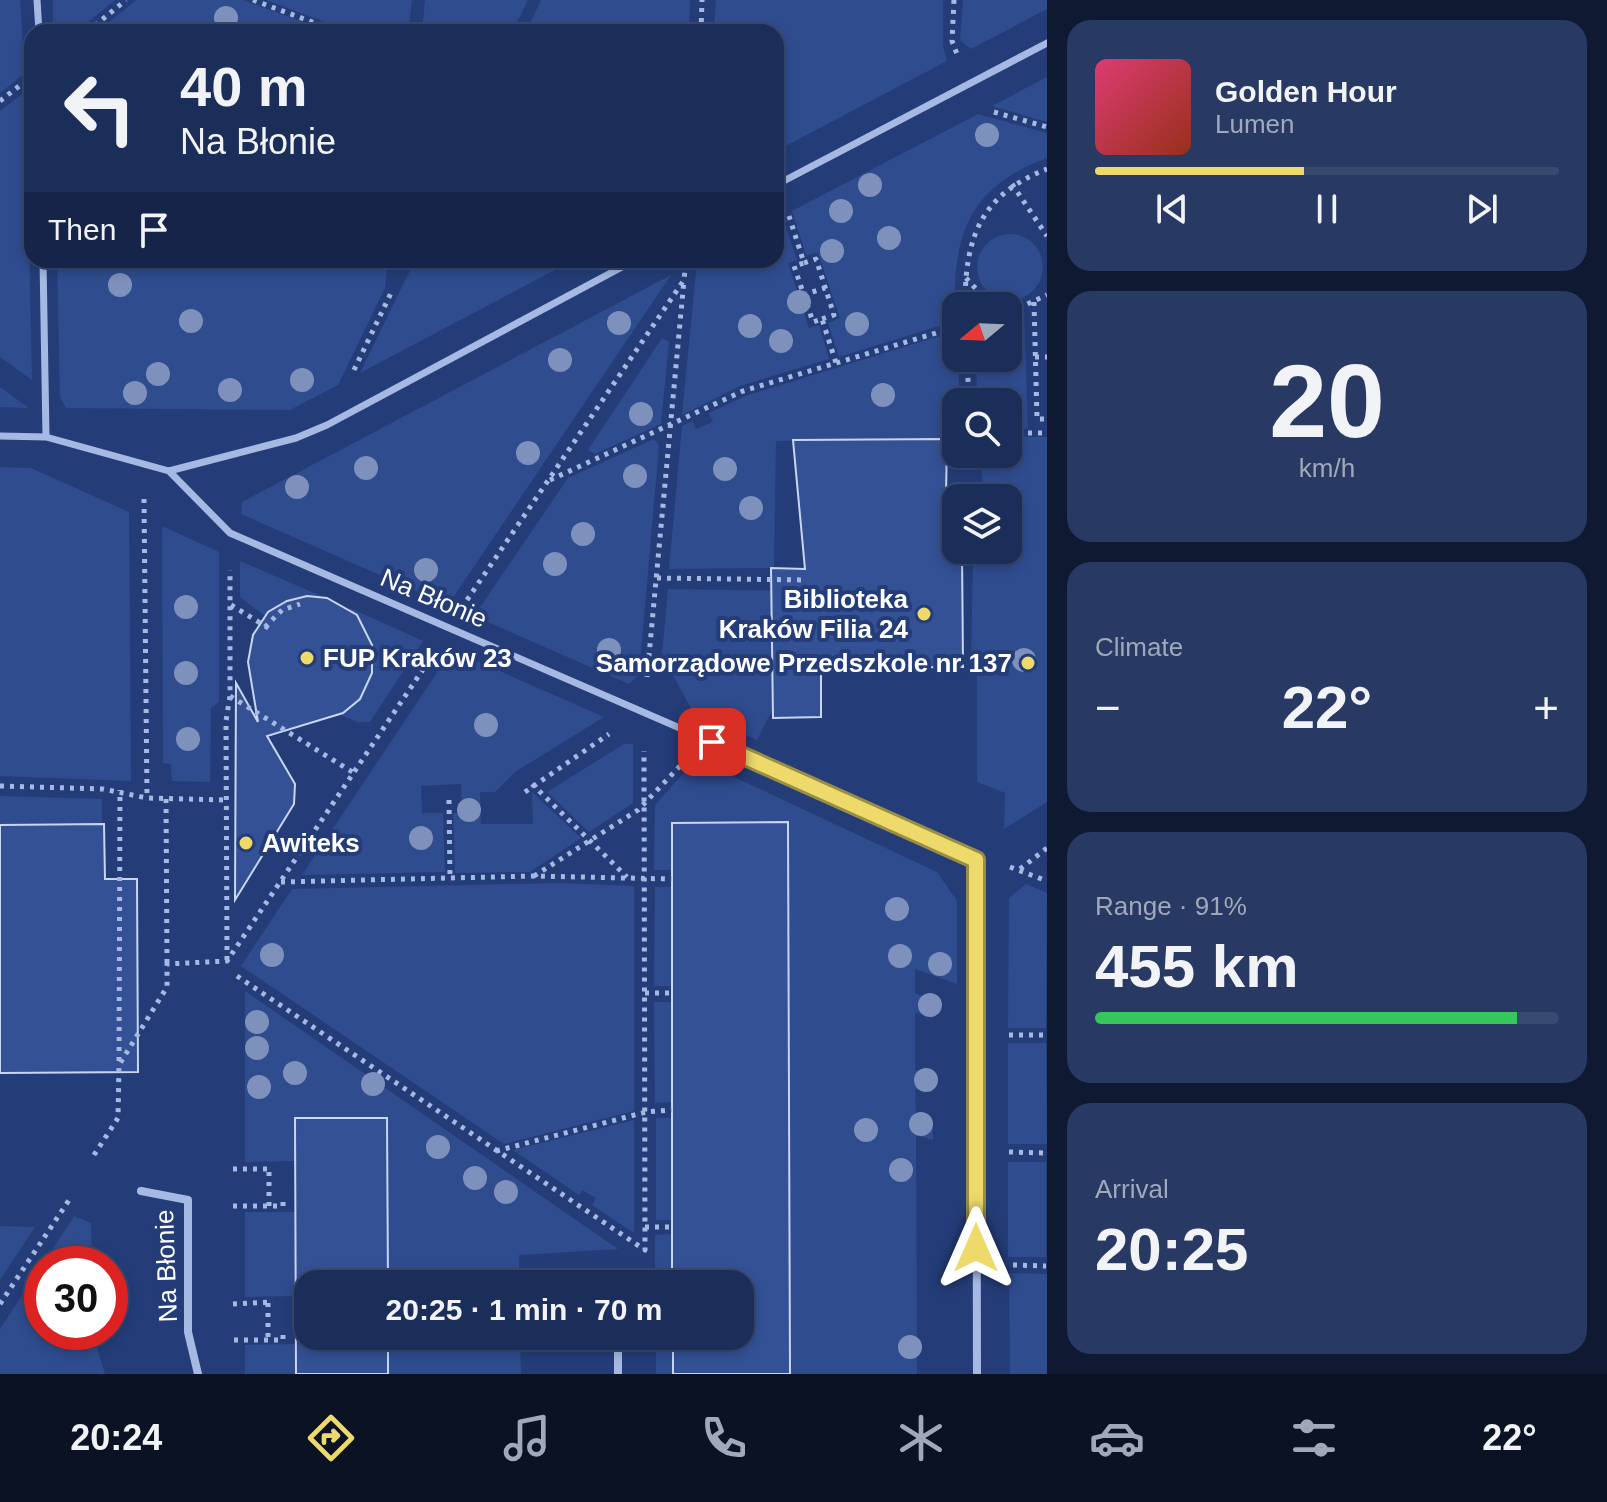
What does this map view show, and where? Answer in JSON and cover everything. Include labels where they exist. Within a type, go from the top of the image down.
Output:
[{"type":"street","points":[[37,0],[38,24]]},
{"type":"street","points":[[784,181],[1047,43]]},
{"type":"street","points":[[43,268],[46,437]]},
{"type":"street","points":[[0,436],[46,437],[169,471],[296,438],[327,425],[620,268]]},
{"type":"street","name":"Na Błonie","points":[[169,471],[230,533],[450,626],[976,860],[977,1374]]},
{"type":"street","name":"Na Błonie","points":[[141,1191],[188,1200],[188,1332],[198,1374]]},
{"type":"street","points":[[618,1350],[618,1374]]},
{"type":"path","points":[[97,24],[126,0]]},
{"type":"path","points":[[253,0],[318,24]]},
{"type":"path","points":[[701,24],[702,0]]},
{"type":"path","points":[[954,0],[952,41],[971,83]]},
{"type":"path","points":[[0,101],[24,82]]},
{"type":"path","points":[[965,292],[965,276],[976,230],[991,205],[1012,184],[1047,169]]},
{"type":"path","points":[[1012,184],[1047,236]]},
{"type":"path","points":[[784,205],[804,263]]},
{"type":"path","points":[[816,259],[825,288],[834,315],[813,322],[794,266],[816,259]]},
{"type":"path","points":[[237,976],[645,1250],[644,712],[685,268]]},
{"type":"path","points":[[965,276],[979,292]]},
{"type":"path","points":[[227,961],[684,280]]},
{"type":"path","points":[[803,295],[825,288]]},
{"type":"path","points":[[327,425],[391,293]]},
{"type":"path","points":[[1022,304],[1047,295]]},
{"type":"path","points":[[1034,302],[1037,419],[1047,419]]},
{"type":"path","points":[[822,319],[836,363]]},
{"type":"path","points":[[550,480],[743,391],[942,331]]},
{"type":"path","points":[[1035,357],[1047,357]]},
{"type":"path","points":[[1022,433],[1047,433]]},
{"type":"path","points":[[144,464],[147,798]]},
{"type":"path","points":[[227,961],[226,721],[230,696],[230,533]]},
{"type":"path","points":[[657,578],[807,580]]},
{"type":"path","points":[[230,605],[267,628],[282,610],[305,603]]},
{"type":"path","points":[[230,696],[354,773]]},
{"type":"path","points":[[525,792],[532,784],[644,712]]},
{"type":"path","points":[[533,876],[644,803],[689,756],[698,737]]},
{"type":"path","points":[[532,784],[628,878]]},
{"type":"path","points":[[0,786],[120,790],[147,798],[227,800]]},
{"type":"path","points":[[94,1155],[118,1118],[120,790]]},
{"type":"path","points":[[119,1065],[167,987],[166,799]]},
{"type":"path","points":[[449,800],[450,878]]},
{"type":"path","points":[[1020,869],[1047,848]]},
{"type":"path","points":[[1001,866],[1020,869],[1047,881]]},
{"type":"path","points":[[280,882],[533,876],[672,879]]},
{"type":"path","points":[[167,964],[227,961]]},
{"type":"path","points":[[645,993],[672,993]]},
{"type":"path","points":[[1000,1035],[1047,1035]]},
{"type":"path","points":[[496,1151],[646,1112],[672,1110]]},
{"type":"path","points":[[1000,1152],[1046,1153]]},
{"type":"path","points":[[233,1169],[270,1169],[269,1206]]},
{"type":"path","points":[[0,1304],[71,1197]]},
{"type":"path","points":[[233,1206],[283,1206],[283,1199]]},
{"type":"path","points":[[645,1227],[672,1227]]},
{"type":"path","points":[[1000,1265],[1046,1266]]},
{"type":"path","points":[[233,1304],[271,1303],[268,1340]]},
{"type":"path","points":[[234,1340],[283,1340],[283,1330]]},
{"type":"shaded area","points":[[0,0],[20,0],[24,74],[0,93]]},
{"type":"shaded area","points":[[53,0],[115,0],[86,24],[53,24]]},
{"type":"shaded area","points":[[136,0],[243,0],[308,24],[107,24]]},
{"type":"shaded area","points":[[266,0],[412,0],[409,24],[330,24]]},
{"type":"shaded area","points":[[425,0],[528,0],[516,24],[423,24]]},
{"type":"shaded area","points":[[541,0],[690,0],[689,24],[530,24]]},
{"type":"shaded area","points":[[716,0],[943,0],[943,46],[947,61],[784,147],[784,24],[714,24]]},
{"type":"shaded area","points":[[963,0],[1047,0],[1047,9],[971,49],[960,40]]},
{"type":"shaded area","points":[[1047,77],[1047,122],[992,106]]},
{"type":"shaded area","points":[[24,93],[24,268],[30,268],[32,380],[0,357],[0,111]]},
{"type":"shaded area","points":[[978,114],[1047,133],[1047,158],[1019,170],[998,185],[981,201],[969,220],[961,242],[955,292],[942,292],[942,325],[839,357],[828,323],[840,318],[818,253],[806,255],[792,211]]},
{"type":"shaded area","points":[[784,222],[797,260],[788,263],[809,328],[819,325],[829,359],[740,386],[682,415],[696,268],[784,268]]},
{"type":"shaded area","points":[[1004,234],[1016,234],[1028,239],[1038,249],[1043,261],[1041,280],[1022,298],[1022,292],[989,292],[977,273],[977,261],[982,249],[992,239]]},
{"type":"shaded area","points":[[57,268],[387,268],[385,288],[338,385],[290,410],[66,408],[60,397]]},
{"type":"shaded area","points":[[411,268],[559,268],[360,373]]},
{"type":"shaded area","points":[[671,275],[448,605],[241,514],[242,502]]},
{"type":"shaded area","points":[[1022,312],[1028,429],[1022,429],[1022,388],[977,388],[976,372],[1022,372]]},
{"type":"shaded area","points":[[942,335],[942,372],[958,372],[959,388],[942,388],[942,439],[776,441],[774,568],[669,569],[682,426],[692,421],[696,429],[713,422],[709,413],[745,396]]},
{"type":"shaded area","points":[[662,338],[669,342],[661,424],[595,454],[588,450]]},
{"type":"shaded area","points":[[0,387],[29,408],[0,407]]},
{"type":"shaded area","points":[[1022,437],[1047,437],[1047,802],[1004,829],[1005,793],[977,782],[977,667],[971,667],[973,564],[1022,564],[1022,484],[982,484],[982,468],[1022,468]]},
{"type":"shaded area","points":[[654,439],[659,446],[639,675],[629,684],[474,616],[568,478]]},
{"type":"shaded area","points":[[0,467],[31,468],[129,512],[131,781],[0,776]]},
{"type":"shaded area","points":[[162,526],[219,552],[219,702],[211,708],[210,782],[172,781],[171,764],[163,763]]},
{"type":"shaded area","points":[[240,561],[320,597],[287,601],[265,616],[240,597]]},
{"type":"shaded area","points":[[668,589],[792,591],[773,708],[757,740],[692,710],[662,655]]},
{"type":"shaded area","points":[[350,608],[423,641],[370,722],[357,722],[319,705],[340,621]]},
{"type":"shaded area","points":[[452,650],[604,717],[515,772],[495,792],[480,792],[481,824],[533,824],[532,792],[581,838],[530,872],[455,873],[453,813],[462,813],[461,784],[421,786],[422,813],[443,813],[445,872],[302,875]]},
{"type":"shaded area","points":[[624,744],[633,744],[633,803],[589,832],[547,792]]},
{"type":"shaded area","points":[[696,759],[937,872],[957,901],[957,984],[915,969],[915,993],[934,1001],[933,1018],[915,1012],[915,1070],[932,1076],[932,1092],[915,1089],[916,1115],[933,1122],[933,1140],[916,1135],[917,1374],[790,1374],[788,823],[673,823],[673,870],[654,870],[655,805]]},
{"type":"shaded area","points":[[0,796],[102,799],[102,824],[0,825]]},
{"type":"shaded area","points":[[558,883],[634,886],[634,1111],[504,1144],[241,966],[292,889]]},
{"type":"shaded area","points":[[1026,884],[1047,893],[1046,1028],[1008,1028],[1009,898]]},
{"type":"shaded area","points":[[655,887],[672,887],[672,986],[654,986]]},
{"type":"shaded area","points":[[245,991],[618,1249],[519,1255],[519,1270],[388,1270],[386,1118],[296,1118],[295,1161],[245,1162]]},
{"type":"shaded area","points":[[654,1002],[672,1002],[673,1102],[655,1103]]},
{"type":"shaded area","points":[[1008,1043],[1046,1043],[1047,1144],[1008,1144]]},
{"type":"shaded area","points":[[656,1118],[672,1118],[672,1220],[656,1220]]},
{"type":"shaded area","points":[[634,1120],[634,1233],[592,1205],[596,1198],[582,1190],[579,1195],[513,1150]]},
{"type":"shaded area","points":[[1008,1162],[1046,1162],[1046,1257],[1008,1257]]},
{"type":"shaded area","points":[[245,1212],[295,1212],[294,1296],[245,1297]]},
{"type":"shaded area","points":[[74,1216],[91,1223],[92,1246],[55,1246]]},
{"type":"shaded area","points":[[0,1226],[35,1227],[0,1280]]},
{"type":"shaded area","points":[[672,1234],[672,1270],[655,1270],[655,1235]]},
{"type":"shaded area","points":[[1009,1273],[1047,1274],[1047,1374],[1010,1374]]},
{"type":"shaded area","points":[[24,1292],[24,1350],[98,1350],[105,1374],[0,1374],[0,1329]]},
{"type":"shaded area","points":[[294,1344],[296,1374],[245,1374],[245,1345]]},
{"type":"shaded area","points":[[388,1350],[520,1350],[521,1374],[388,1374]]},
{"type":"shaded area","points":[[656,1350],[673,1350],[673,1374],[656,1374]]},
{"type":"building","points":[[942,439],[942,468],[946,468],[946,484],[942,484],[942,564],[962,564],[963,667],[821,668],[821,717],[773,718],[771,568],[805,569],[793,440]]},
{"type":"building","points":[[307,596],[327,598],[357,615],[372,645],[372,673],[360,699],[343,713],[267,736],[295,784],[294,804],[235,900],[236,683],[258,722],[248,662],[253,635],[268,612],[287,601]]},
{"type":"building","points":[[788,822],[790,1374],[673,1374],[673,1350],[754,1350],[754,1270],[672,1270],[672,823]]},
{"type":"building","points":[[104,824],[105,879],[137,879],[138,1072],[0,1073],[0,825]]},
{"type":"building","points":[[295,1118],[387,1118],[388,1270],[296,1270]]},
{"type":"building","points":[[296,1350],[388,1350],[388,1374],[296,1374]]},
{"type":"place","name":"Biblioteka Kraków Filia 24","points":[[924,614]]},
{"type":"place","name":"FUP Kraków 23","points":[[307,658]]},
{"type":"place","name":"Samorządowe Przedszkole nr 137","points":[[1028,663]]},
{"type":"place","name":"Awiteks","points":[[246,843]]},
{"type":"route","points":[[712,742],[976,860],[976,1248]]}]
